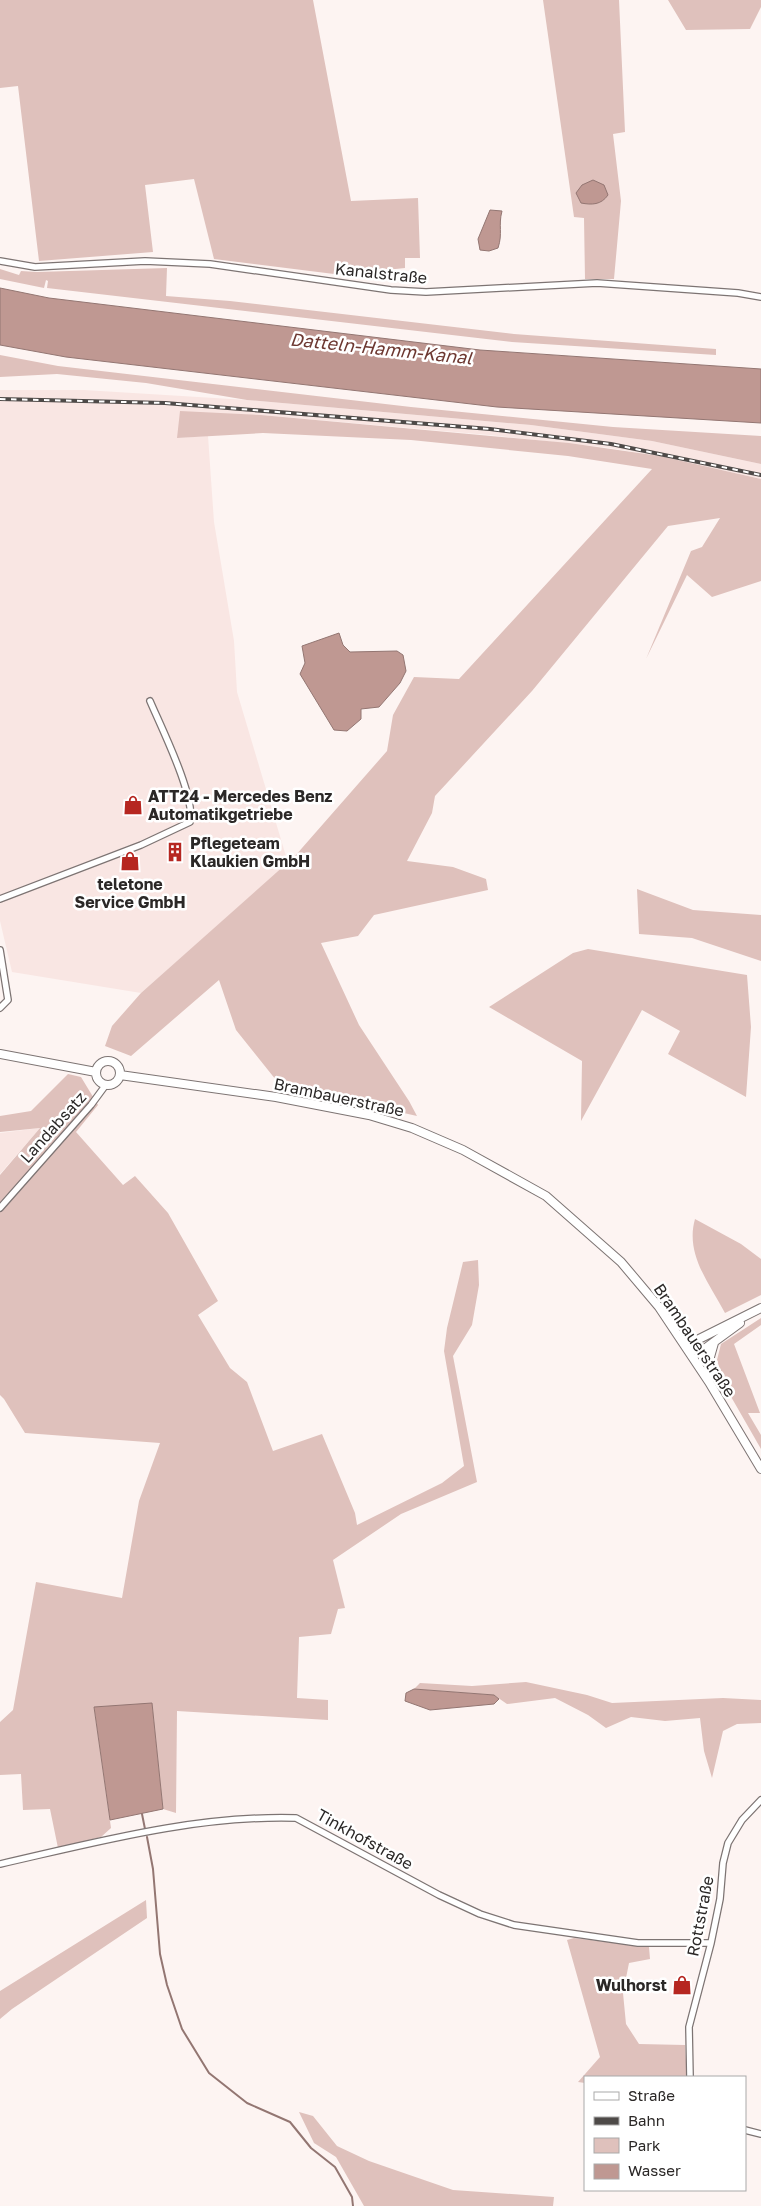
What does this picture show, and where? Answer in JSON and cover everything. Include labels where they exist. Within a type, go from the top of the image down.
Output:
[{"type":"main road","points":[[0,1054],[96,1072]]},
{"type":"main road","points":[[108,1061],[116,1064],[120,1075],[115,1084],[105,1086],[97,1080],[96,1072],[99,1065],[108,1061]]},
{"type":"main road","name":"Brambauerstraße","points":[[120,1075],[276,1096],[369,1115],[412,1128],[463,1150],[546,1196],[620,1262],[659,1307],[709,1382],[761,1469]]},
{"type":"main road","points":[[690,1352],[698,1340],[757,1310]]},
{"type":"main road","points":[[690,1352],[703,1350],[757,1310]]},
{"type":"main road","points":[[709,1382],[710,1357],[714,1343]]},
{"type":"street","name":"Kanalstraße","points":[[0,261],[34,267],[145,261],[210,264],[391,290],[426,292],[597,283],[738,293],[761,297]]},
{"type":"street","points":[[0,899],[141,845],[190,822],[191,808],[181,776],[150,701]]},
{"type":"street","points":[[0,950],[8,1000],[0,1008]]},
{"type":"street","name":"Landabsatz","points":[[0,1208],[91,1106],[105,1086]]},
{"type":"street","name":"Rottstraße","points":[[690,2076],[689,2027],[711,1943],[720,1899],[723,1863],[728,1843],[742,1820],[761,1800]]},
{"type":"street","name":"Tinkhofstraße","points":[[0,1864],[142,1832],[200,1824],[277,1817],[296,1818],[439,1895],[480,1914],[514,1925],[638,1943],[711,1943]]},
{"type":"street","points":[[746,2130],[761,2134]]},
{"type":"shaded area","points":[[0,390],[84,390],[247,400],[531,425],[652,441],[761,464],[761,479],[660,456],[610,448],[489,435],[261,415],[177,438],[208,436],[214,522],[234,641],[237,692],[288,863],[141,993],[12,972],[0,921]]},
{"type":"shaded area","points":[[40,1128],[0,1174],[0,1133]]},
{"type":"green space","points":[[0,0],[313,0],[351,201],[418,198],[420,258],[405,258],[405,268],[367,272],[358,277],[214,259],[194,179],[145,185],[153,252],[39,261],[18,86],[0,88]]},
{"type":"green space","points":[[543,0],[619,0],[625,132],[613,134],[621,201],[614,279],[585,279],[584,218],[574,217]]},
{"type":"green space","points":[[668,0],[761,0],[761,7],[750,29],[686,30]]},
{"type":"green space","points":[[167,268],[166,296],[230,301],[514,334],[716,349],[716,355],[512,342],[47,288],[48,281],[46,280],[44,288],[0,279],[0,269],[19,275],[21,271]]},
{"type":"green space","points":[[0,355],[58,366],[411,407],[613,427],[761,436],[761,464],[652,441],[531,425],[247,400],[146,383],[57,374],[0,377]]},
{"type":"green space","points":[[180,411],[261,415],[569,443],[660,456],[761,479],[761,581],[712,597],[687,575],[646,659],[691,551],[702,547],[720,518],[668,526],[532,691],[435,796],[432,813],[407,861],[453,867],[486,879],[488,890],[374,915],[358,936],[321,943],[359,1025],[417,1116],[280,1085],[236,1030],[219,980],[131,1056],[105,1046],[112,1026],[141,993],[295,856],[387,751],[393,715],[414,677],[459,679],[652,469],[568,456],[411,440],[263,433],[177,438]]},
{"type":"green space","points":[[637,889],[693,910],[761,915],[761,961],[692,938],[639,934]]},
{"type":"green space","points":[[588,949],[747,975],[751,1027],[746,1097],[668,1054],[680,1031],[642,1010],[581,1121],[582,1061],[489,1007],[573,953]]},
{"type":"green space","points":[[68,1074],[81,1077],[98,1105],[76,1132],[123,1185],[135,1176],[168,1213],[218,1301],[198,1315],[230,1368],[247,1382],[273,1451],[322,1434],[355,1513],[357,1525],[442,1483],[464,1466],[444,1351],[447,1328],[463,1262],[478,1260],[479,1285],[472,1325],[453,1356],[477,1482],[401,1514],[333,1560],[345,1608],[338,1609],[331,1634],[299,1637],[297,1698],[328,1700],[328,1720],[177,1711],[176,1813],[163,1809],[152,1704],[94,1708],[111,1828],[101,1837],[58,1848],[50,1809],[23,1810],[21,1774],[0,1775],[0,1722],[13,1710],[36,1582],[122,1598],[139,1501],[160,1443],[25,1433],[0,1395],[0,1175],[40,1128],[0,1132],[0,1116],[31,1111]]},
{"type":"green space","points":[[695,1219],[741,1244],[761,1259],[761,1295],[725,1313],[700,1268],[696,1256],[693,1244]]},
{"type":"green space","points":[[761,1318],[761,1325],[734,1344],[760,1413],[748,1413],[761,1435],[761,1449],[726,1388],[717,1360],[721,1344]]},
{"type":"green space","points":[[526,1682],[587,1695],[612,1703],[723,1698],[761,1700],[761,1723],[737,1724],[723,1731],[712,1778],[704,1751],[700,1718],[665,1721],[631,1717],[606,1728],[588,1715],[555,1698],[507,1704],[494,1695],[414,1689],[420,1683],[472,1686]]},
{"type":"green space","points":[[146,1900],[147,1918],[0,2019],[0,1991]]},
{"type":"green space","points":[[574,1938],[649,1947],[650,1959],[629,1963],[623,1993],[626,2024],[639,2044],[685,2045],[687,2076],[584,2076],[584,2083],[578,2082],[600,2057],[567,1940]]},
{"type":"green space","points":[[299,2112],[313,2116],[337,2146],[369,2161],[453,2190],[554,2197],[553,2206],[364,2206],[336,2157],[314,2143]]},
{"type":"water","points":[[593,180],[604,185],[608,195],[596,204],[581,203],[576,193],[582,185]]},
{"type":"water","points":[[490,210],[502,211],[498,248],[489,251],[480,250],[478,239]]},
{"type":"water","name":"Datteln-Hamm-Kanal","points":[[0,288],[49,298],[480,350],[761,369],[761,423],[497,407],[66,357],[0,345]]},
{"type":"water","points":[[339,633],[343,645],[350,652],[397,651],[403,655],[406,671],[400,683],[379,707],[361,709],[361,719],[347,731],[334,730],[300,674],[305,663],[302,646]]},
{"type":"water","points":[[414,1689],[494,1695],[499,1699],[494,1704],[430,1710],[405,1701],[406,1693]]},
{"type":"water","points":[[152,1703],[163,1809],[110,1820],[94,1707]]},
{"type":"waterway","points":[[142,1814],[145,1829]]},
{"type":"waterway","points":[[147,1837],[153,1869],[160,1954],[167,1985],[182,2029],[209,2073],[247,2103],[290,2122],[311,2148],[335,2167],[352,2197],[353,2206]]},
{"type":"railway","points":[[0,399],[165,403],[490,429],[611,444],[761,475]]},
{"type":"place","name":"ATT24 - Mercedes Benz Automatikgetriebe","points":[[133,805]]},
{"type":"place","name":"Pflegeteam Klaukien GmbH","points":[[175,852]]},
{"type":"place","name":"teletone Service GmbH","points":[[130,861]]},
{"type":"place","name":"Wulhorst","points":[[682,1985]]}]
